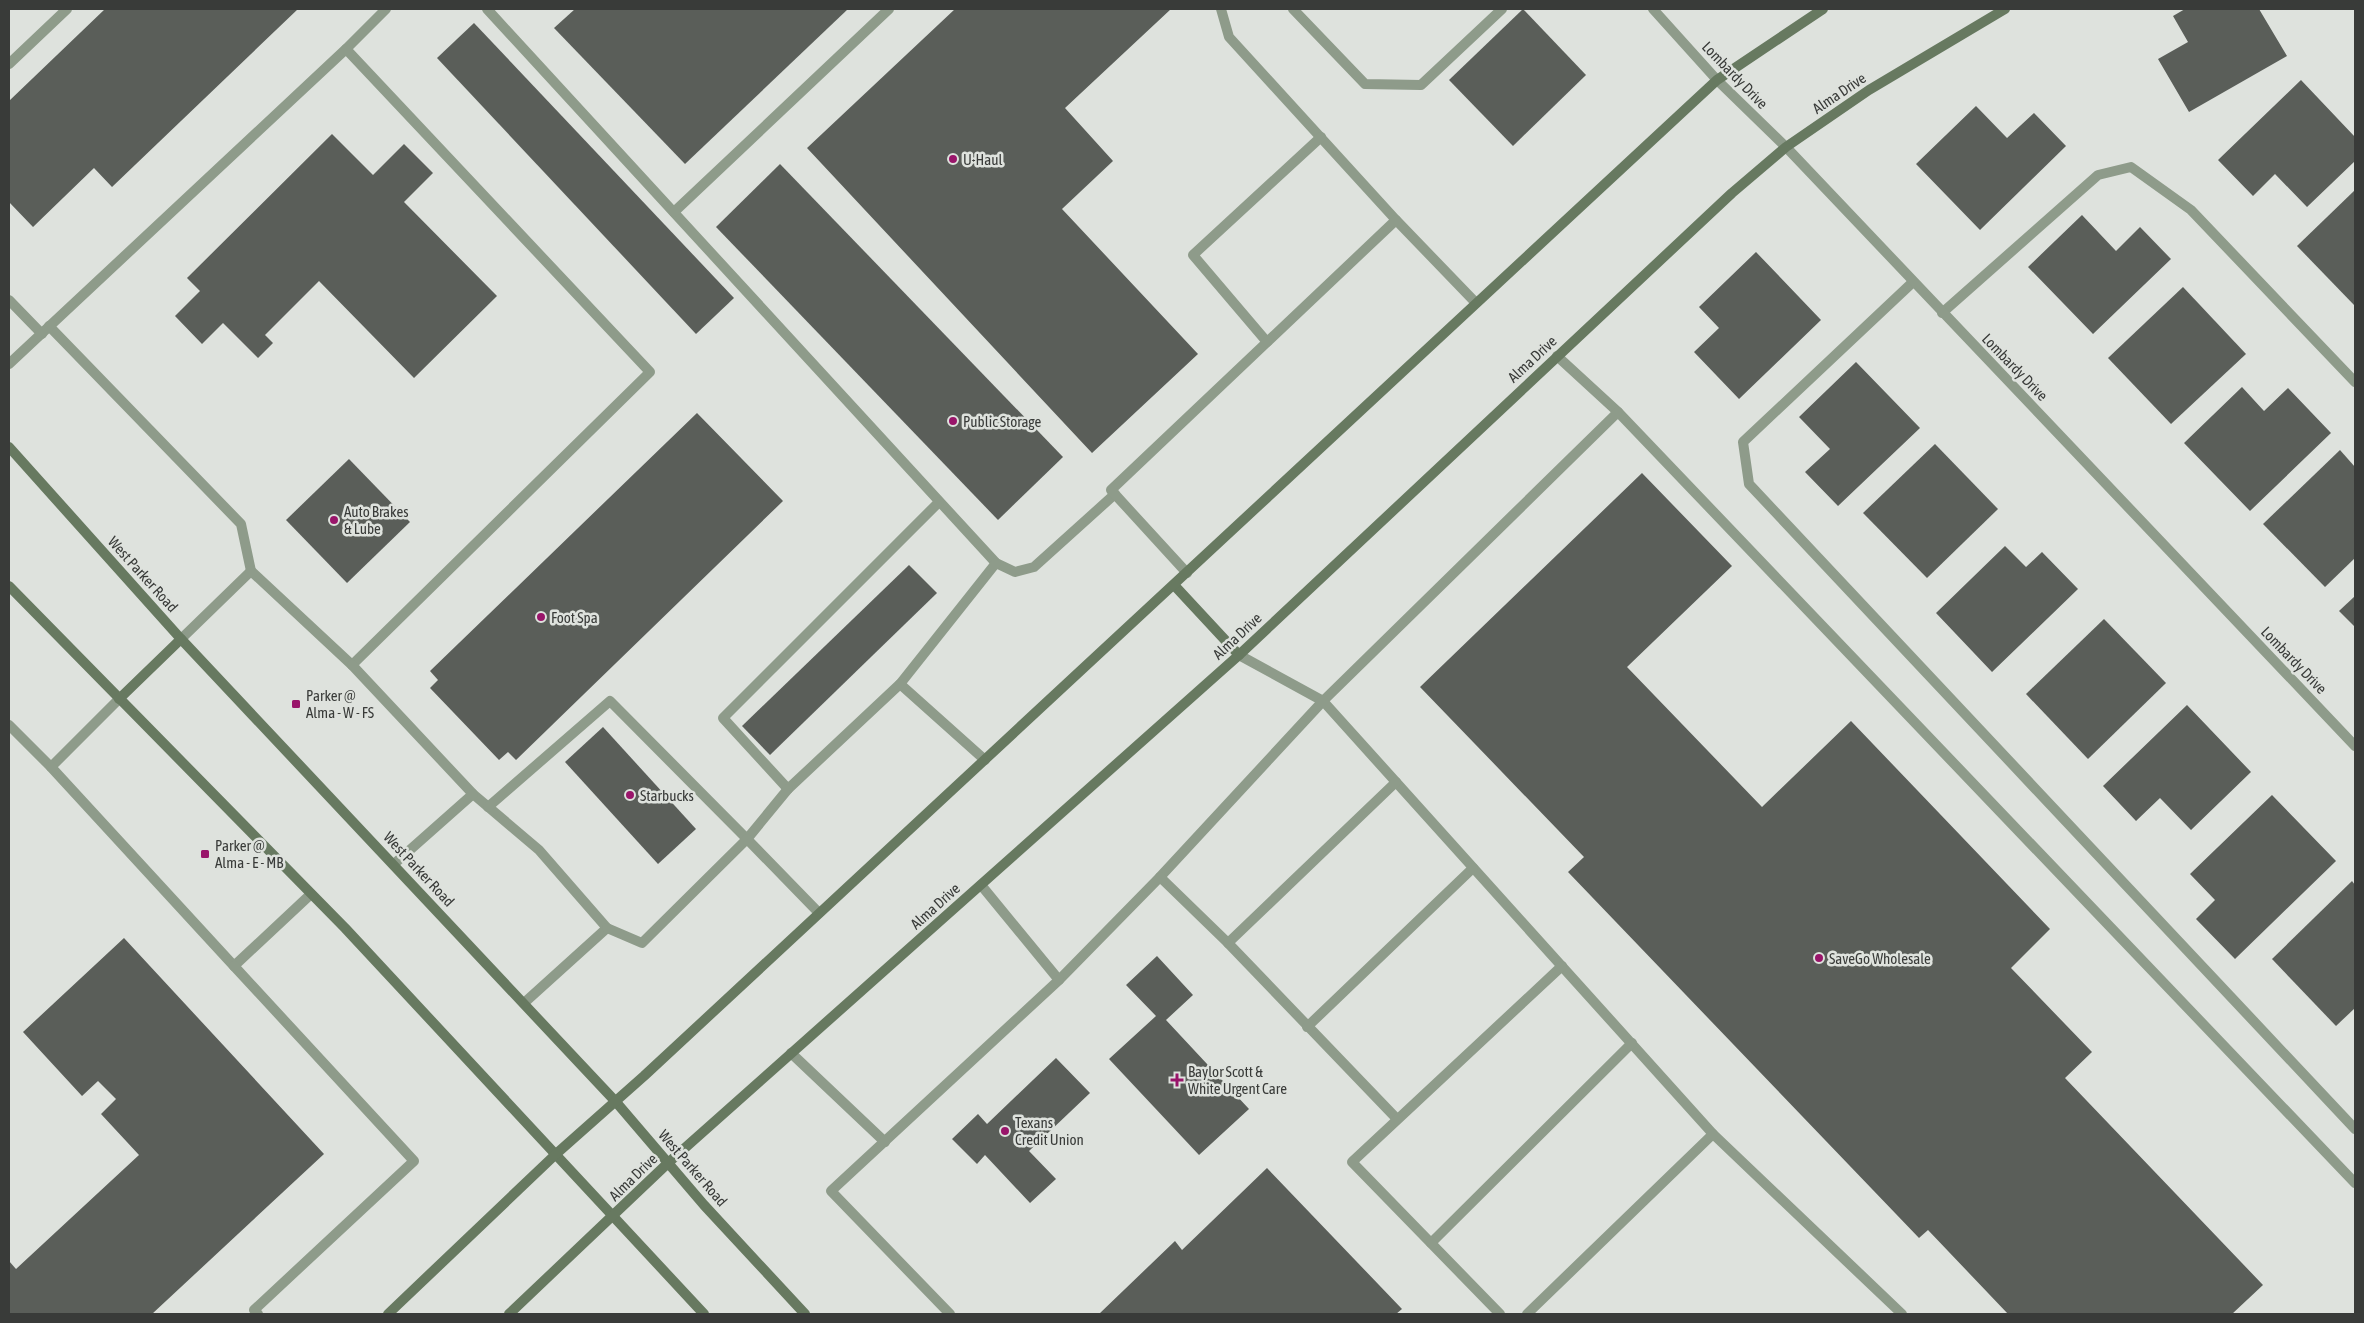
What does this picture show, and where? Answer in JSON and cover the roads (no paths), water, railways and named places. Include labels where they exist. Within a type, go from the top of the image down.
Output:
[{"type":"main road","points":[[388,1314],[556,1154],[616,1102],[1717,80],[1823,9]]},
{"type":"main road","name":"Alma Drive","points":[[509,1314],[668,1163],[1239,655],[1732,193],[1786,147],[1869,90],[2005,9]]},
{"type":"main road","name":"West Parker Road","points":[[9,447],[181,639],[616,1102],[704,1205],[805,1314]]},
{"type":"main road","points":[[1174,585],[1239,655]]},
{"type":"main road","points":[[9,586],[311,894],[704,1314]]},
{"type":"main road","points":[[119,699],[181,639]]},
{"type":"street","points":[[9,64],[67,9]]},
{"type":"street","points":[[9,364],[346,49],[386,9]]},
{"type":"street","points":[[487,9],[996,563],[1015,572],[1034,567],[1115,494]]},
{"type":"street","points":[[674,212],[888,9]]},
{"type":"street","points":[[1221,9],[1229,37],[1396,220],[1476,303]]},
{"type":"street","points":[[1293,9],[1365,84],[1421,85],[1502,9]]},
{"type":"street","name":"Lombardy Drive","points":[[1652,9],[1717,80],[1786,147],[2355,746]]},
{"type":"street","points":[[346,49],[650,372],[352,665]]},
{"type":"street","points":[[1267,342],[1192,255],[1321,137]]},
{"type":"street","points":[[1942,312],[2098,175],[2131,167],[2192,210],[2355,382]]},
{"type":"street","points":[[1187,573],[1111,490],[1396,220]]},
{"type":"street","points":[[1913,282],[1744,442],[1749,484],[2355,1129]]},
{"type":"street","points":[[9,300],[45,330],[240,524],[251,571],[352,665],[473,794],[539,850],[607,928],[642,943],[747,839],[788,789],[900,684],[996,563]]},
{"type":"street","points":[[1557,356],[1618,412],[2355,1183]]},
{"type":"street","points":[[950,1314],[831,1191],[1059,980],[1160,877],[1323,701],[1618,412]]},
{"type":"street","points":[[788,789],[723,718],[939,502]]},
{"type":"street","points":[[181,639],[251,571]]},
{"type":"street","points":[[1239,655],[1323,701],[1713,1134],[1902,1314]]},
{"type":"street","points":[[900,684],[985,760]]},
{"type":"street","points":[[51,767],[119,699]]},
{"type":"street","points":[[488,807],[610,701],[819,913]]},
{"type":"street","points":[[9,725],[51,767],[414,1160],[254,1313]]},
{"type":"street","points":[[1228,943],[1396,782]]},
{"type":"street","points":[[394,864],[473,794]]},
{"type":"street","points":[[1307,1027],[1473,868]]},
{"type":"street","points":[[1160,877],[1228,943],[1307,1027],[1398,1119]]},
{"type":"street","points":[[981,885],[1059,980]]},
{"type":"street","points":[[234,966],[311,894]]},
{"type":"street","points":[[524,1003],[607,928]]},
{"type":"street","points":[[1500,1314],[1352,1162],[1562,966]]},
{"type":"street","points":[[1431,1243],[1632,1044]]},
{"type":"street","points":[[791,1054],[884,1142]]},
{"type":"street","points":[[1527,1314],[1713,1134]]},
{"type":"place","name":"U-Haul","points":[[953,159]]},
{"type":"place","name":"Public Storage","points":[[953,421]]},
{"type":"place","name":"Auto Brakes & Lube","points":[[334,520]]},
{"type":"place","name":"Foot Spa","points":[[541,617]]},
{"type":"place","name":"Parker @ Alma - W - FS","points":[[296,704]]},
{"type":"place","name":"Starbucks","points":[[630,795]]},
{"type":"place","name":"Parker @ Alma - E - MB","points":[[205,854]]},
{"type":"place","name":"SaveGo Wholesale","points":[[1819,958]]},
{"type":"place","name":"Baylor Scott & White Urgent Care","points":[[1177,1080]]},
{"type":"place","name":"Texans Credit Union","points":[[1005,1131]]}]
